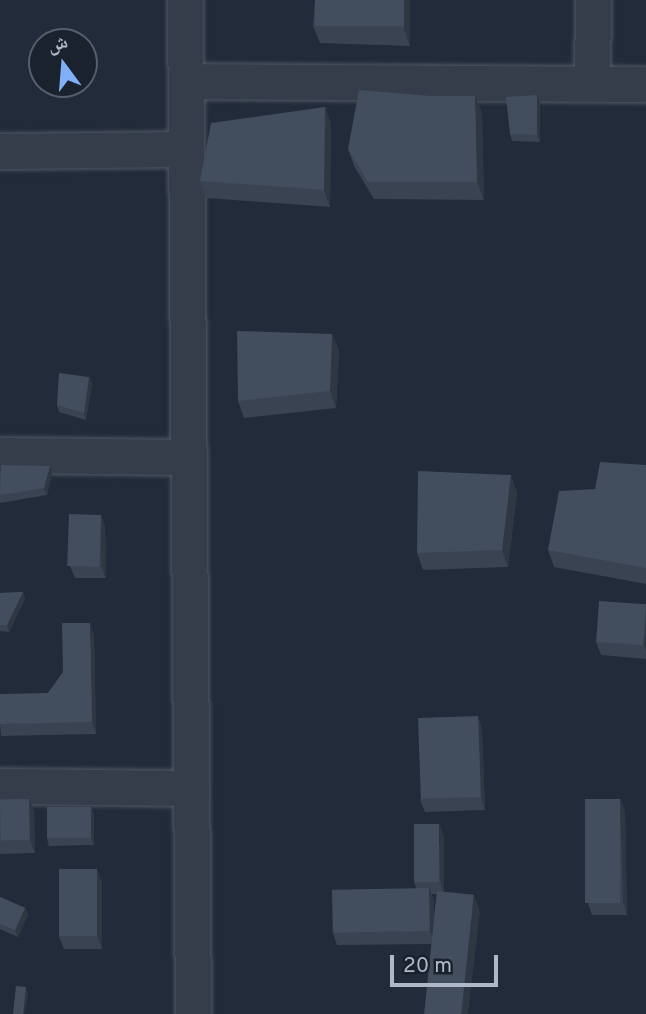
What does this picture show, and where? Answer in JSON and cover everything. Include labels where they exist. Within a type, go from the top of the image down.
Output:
[{"type":"street","points":[[185,0],[193,1014]]},
{"type":"street","points":[[592,82],[593,0]]},
{"type":"street","points":[[186,81],[646,84]]},
{"type":"street","points":[[0,151],[186,149]]},
{"type":"street","points":[[0,455],[188,457]]},
{"type":"street","points":[[0,786],[191,788]]},
{"type":"building","points":[[315,0],[404,0],[404,26],[315,26]]},
{"type":"building","points":[[359,90],[431,96],[475,96],[477,182],[368,182],[348,149]]},
{"type":"building","points":[[537,95],[537,135],[510,134],[506,97]]},
{"type":"building","points":[[325,107],[324,190],[200,181],[211,123]]},
{"type":"building","points":[[237,331],[332,334],[330,391],[238,401]]},
{"type":"building","points":[[59,373],[89,377],[84,413],[57,405]]},
{"type":"building","points":[[600,462],[646,465],[646,568],[548,550],[559,491],[595,489]]},
{"type":"building","points":[[1,465],[50,466],[44,488],[0,495]]},
{"type":"building","points":[[418,471],[511,475],[502,550],[417,553]]},
{"type":"building","points":[[69,514],[101,515],[99,567],[67,566]]},
{"type":"building","points":[[23,592],[7,625],[0,625],[0,593]]},
{"type":"building","points":[[599,601],[646,604],[643,645],[596,642]]},
{"type":"building","points":[[62,623],[90,623],[92,722],[0,724],[0,694],[48,693],[63,672]]},
{"type":"building","points":[[478,716],[481,797],[421,799],[418,718]]},
{"type":"building","points":[[29,799],[30,840],[1,840],[0,800]]},
{"type":"building","points":[[585,799],[620,799],[620,903],[585,903]]},
{"type":"building","points":[[47,807],[91,807],[91,838],[47,838]]},
{"type":"building","points":[[414,824],[439,824],[439,882],[414,882]]},
{"type":"building","points":[[59,869],[97,869],[97,936],[59,936]]},
{"type":"building","points":[[429,888],[430,931],[333,933],[332,890]]},
{"type":"building","points":[[437,891],[474,895],[461,1014],[424,1014]]},
{"type":"building","points":[[0,897],[25,908],[15,930],[0,924]]},
{"type":"building","points":[[16,986],[26,987],[23,1014],[13,1014]]}]
